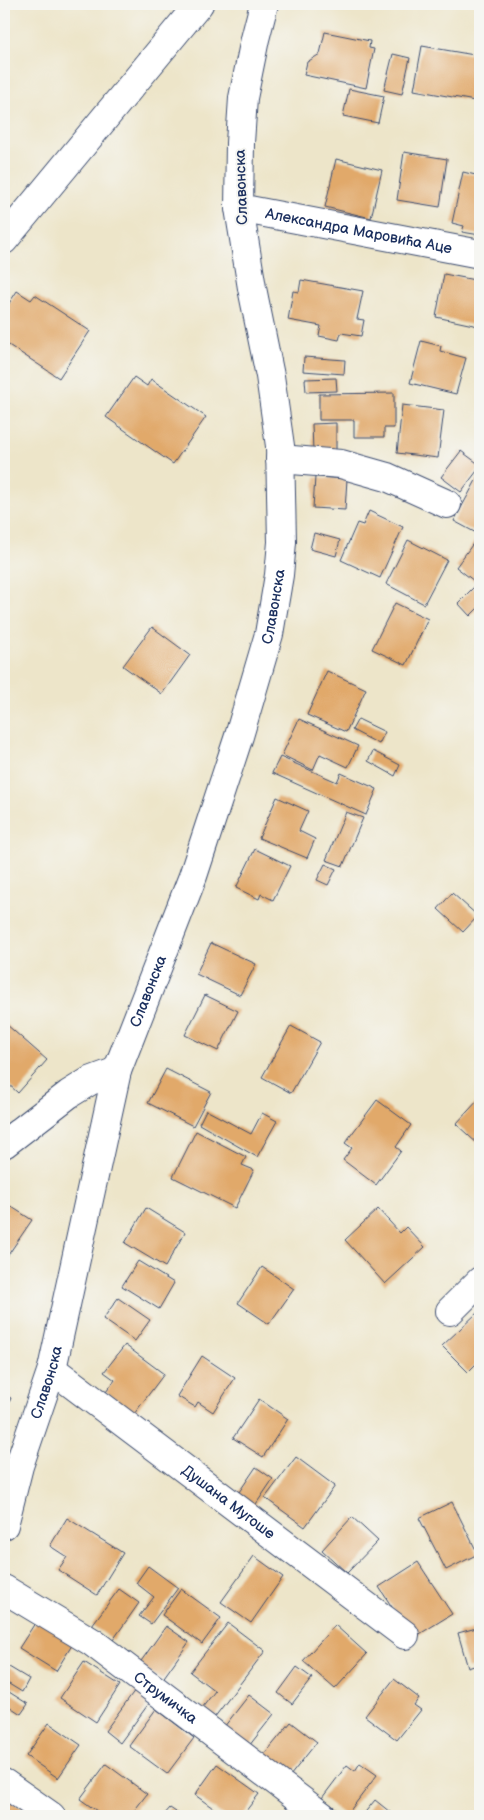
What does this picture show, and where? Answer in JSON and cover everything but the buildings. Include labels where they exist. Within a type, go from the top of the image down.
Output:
[{"type":"street","points":[[4,240],[199,4]]},
{"type":"street","name":"Славонска","points":[[4,1525],[19,1466],[52,1369],[117,1072],[193,876],[239,736],[269,634],[279,575],[282,542],[280,459],[270,376],[252,288],[239,208],[243,98],[264,4]]},
{"type":"street","name":"Александра Маровића Аце","points":[[239,208],[480,254]]},
{"type":"street","points":[[280,459],[341,464],[387,477],[447,504]]},
{"type":"street","points":[[4,1144],[69,1094],[90,1081],[117,1072]]},
{"type":"street","points":[[450,1312],[480,1281]]},
{"type":"street","name":"Душана Мугоше","points":[[52,1369],[405,1635]]},
{"type":"street","name":"Струмичка","points":[[4,1589],[92,1642],[322,1816]]},
{"type":"street","points":[[4,1783],[51,1816]]}]
